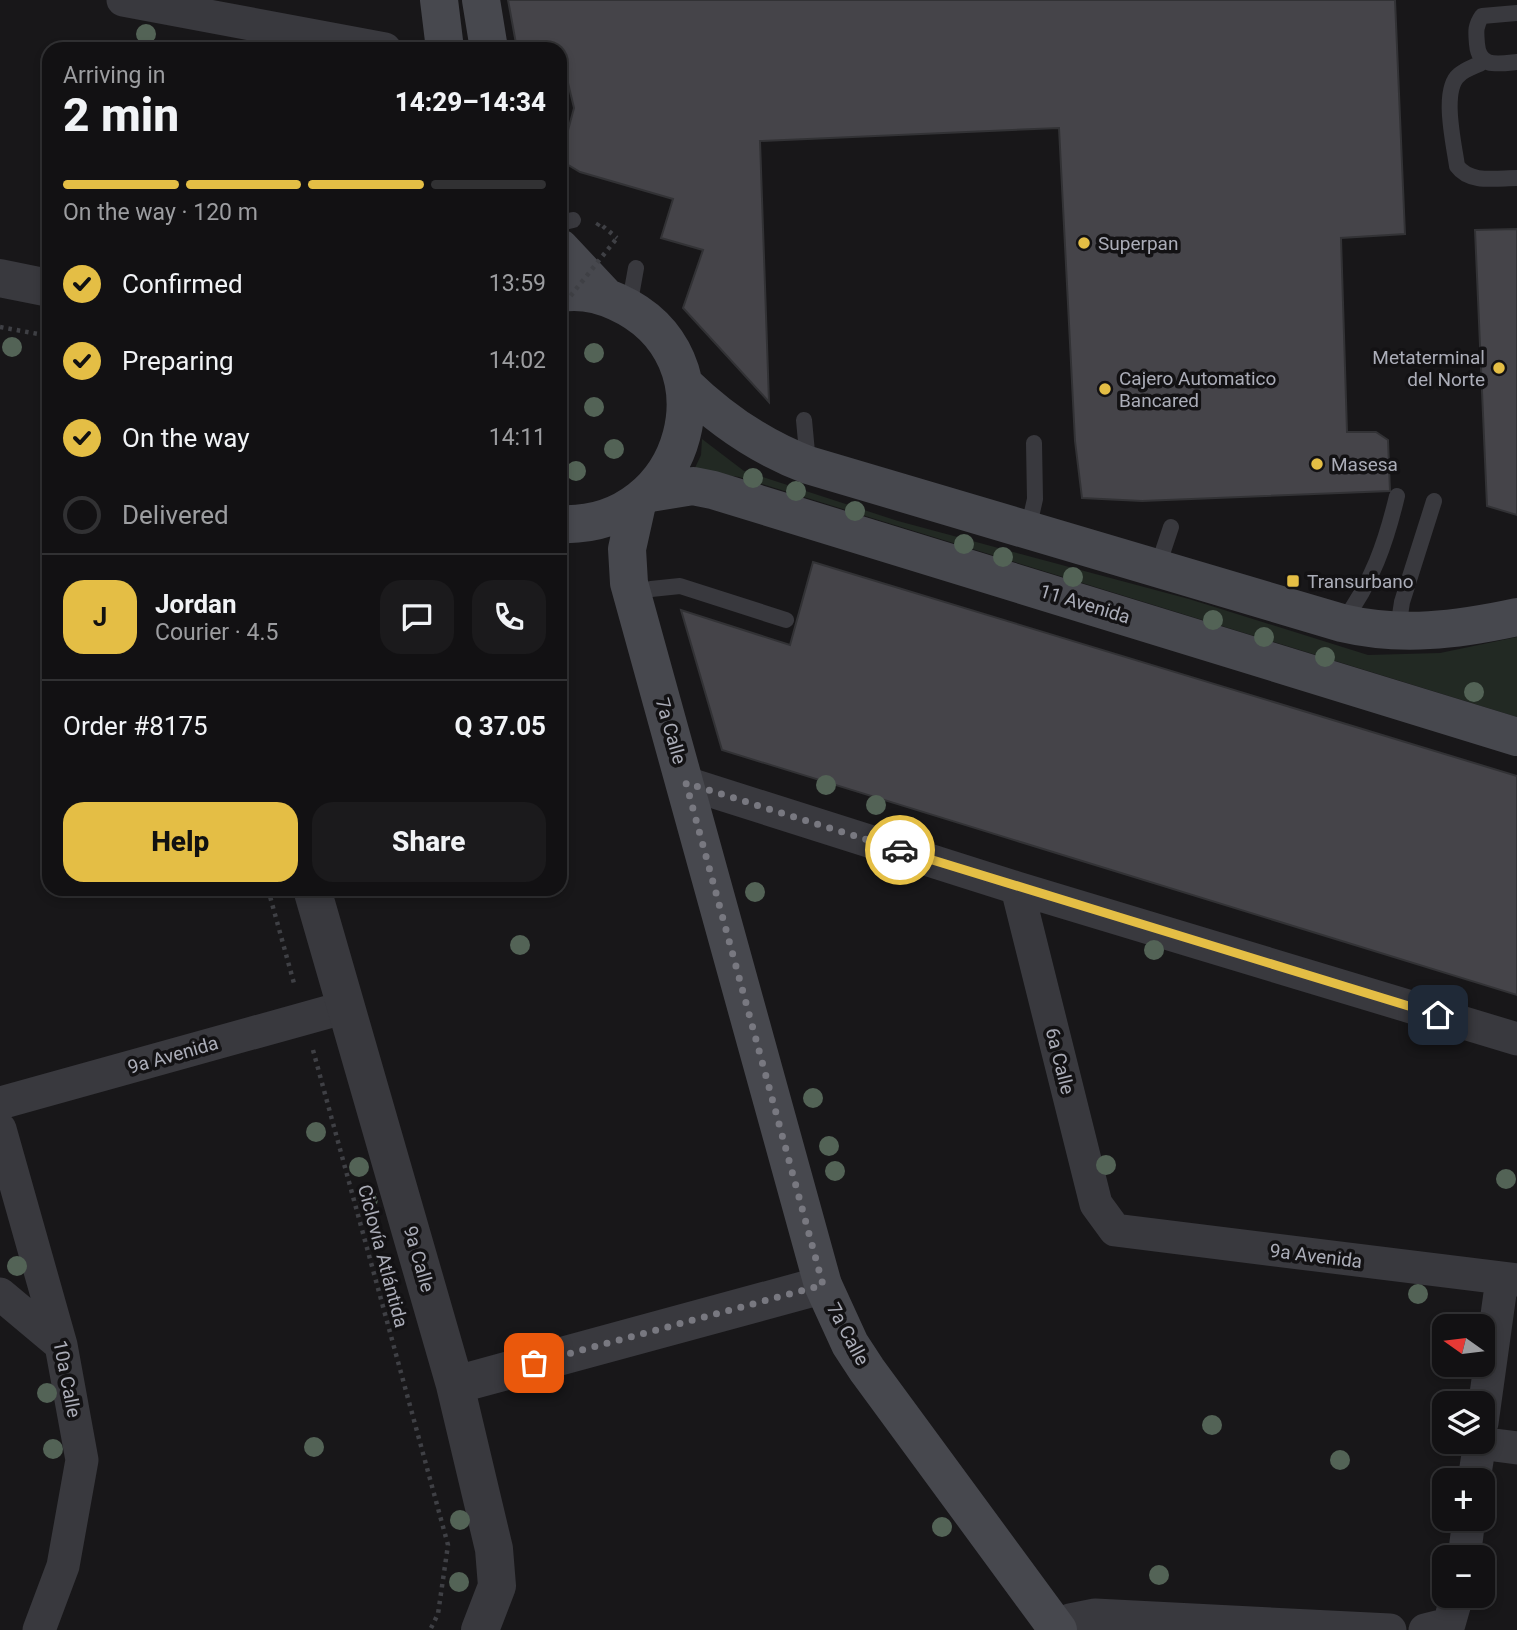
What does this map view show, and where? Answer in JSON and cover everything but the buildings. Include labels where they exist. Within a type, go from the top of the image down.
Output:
[{"type":"main road","points":[[439,0],[444,42]]},
{"type":"main road","points":[[481,0],[488,42]]},
{"type":"main road","points":[[571,231],[617,302]]},
{"type":"main road","points":[[567,294],[617,302],[650,323],[672,351],[684,384],[685,424],[674,461],[643,499],[610,518],[570,525]]},
{"type":"main road","points":[[684,384],[746,435],[774,452],[808,465],[1342,623],[1376,631],[1405,633],[1466,628],[1517,617]]},
{"type":"main road","name":"11 Avenida","points":[[643,499],[693,486],[724,493],[1517,737]]},
{"type":"main road","name":"7a Calle","points":[[643,499],[628,549],[631,589],[823,1285],[850,1344],[867,1370],[1058,1629]]},
{"type":"main road","name":"7a Calle","points":[[570,525],[610,552],[631,589]]},
{"type":"street","points":[[122,0],[347,42]]},
{"type":"street","points":[[0,278],[42,287]]},
{"type":"street","points":[[686,783],[1017,888],[1517,1039]]},
{"type":"street","name":"6a Calle","points":[[1017,888],[1096,1204],[1115,1230]]},
{"type":"street","name":"9a Calle","points":[[314,896],[455,1385],[494,1549],[497,1586],[480,1630]]},
{"type":"street","name":"9a Avenida","points":[[0,1103],[346,1007]]},
{"type":"street","name":"10a Calle","points":[[1,1135],[61,1345],[82,1460],[63,1566],[40,1630]]},
{"type":"street","name":"9a Avenida","points":[[1115,1230],[1510,1280]]},
{"type":"street","points":[[1489,1391],[1510,1280]]},
{"type":"street","points":[[455,1385],[823,1285]]},
{"type":"street","points":[[0,1294],[61,1345]]},
{"type":"street","points":[[1495,1441],[1517,1448]]},
{"type":"street","points":[[1058,1629],[1070,1620],[1095,1615],[1390,1630]]},
{"type":"lane","points":[[1517,13],[1482,16],[1476,25],[1478,56],[1483,62],[1496,65],[1517,62]]},
{"type":"lane","points":[[1483,62],[1458,75],[1451,86],[1449,103],[1457,166],[1463,174],[1474,178],[1517,178]]},
{"type":"lane","points":[[617,302],[636,268]]},
{"type":"lane","points":[[804,420],[808,465]]},
{"type":"lane","points":[[1028,530],[1035,499],[1034,443]]},
{"type":"lane","points":[[1342,623],[1357,603],[1385,546],[1396,496]]},
{"type":"lane","points":[[1405,633],[1400,615],[1402,602],[1434,501]]},
{"type":"lane","points":[[1157,569],[1171,527]]},
{"type":"lane","points":[[631,589],[680,586],[786,620]]},
{"type":"path","points":[[567,300],[617,238],[599,223],[571,231]]},
{"type":"path","points":[[0,327],[42,335]]},
{"type":"path","name":"Ciclovía Atlántida","points":[[270,896],[448,1545],[438,1614],[430,1630]]},
{"type":"shaded area","points":[[702,439],[744,471],[898,521],[1189,599],[1368,655],[1440,653],[1517,637],[1517,717],[739,477],[694,470],[701,455]]},
{"type":"way so far","points":[[534,1363],[823,1285],[686,783],[900,850]]},
{"type":"place","name":"Superpan","points":[[1084,243]]},
{"type":"place","name":"Metaterminal del Norte","points":[[1499,368]]},
{"type":"place","name":"Cajero Automatico Bancared","points":[[1105,389]]},
{"type":"place","name":"Masesa","points":[[1317,464]]},
{"type":"place","name":"Transurbano","points":[[1293,581]]},
{"type":"route","points":[[900,850],[1438,1015]]}]
